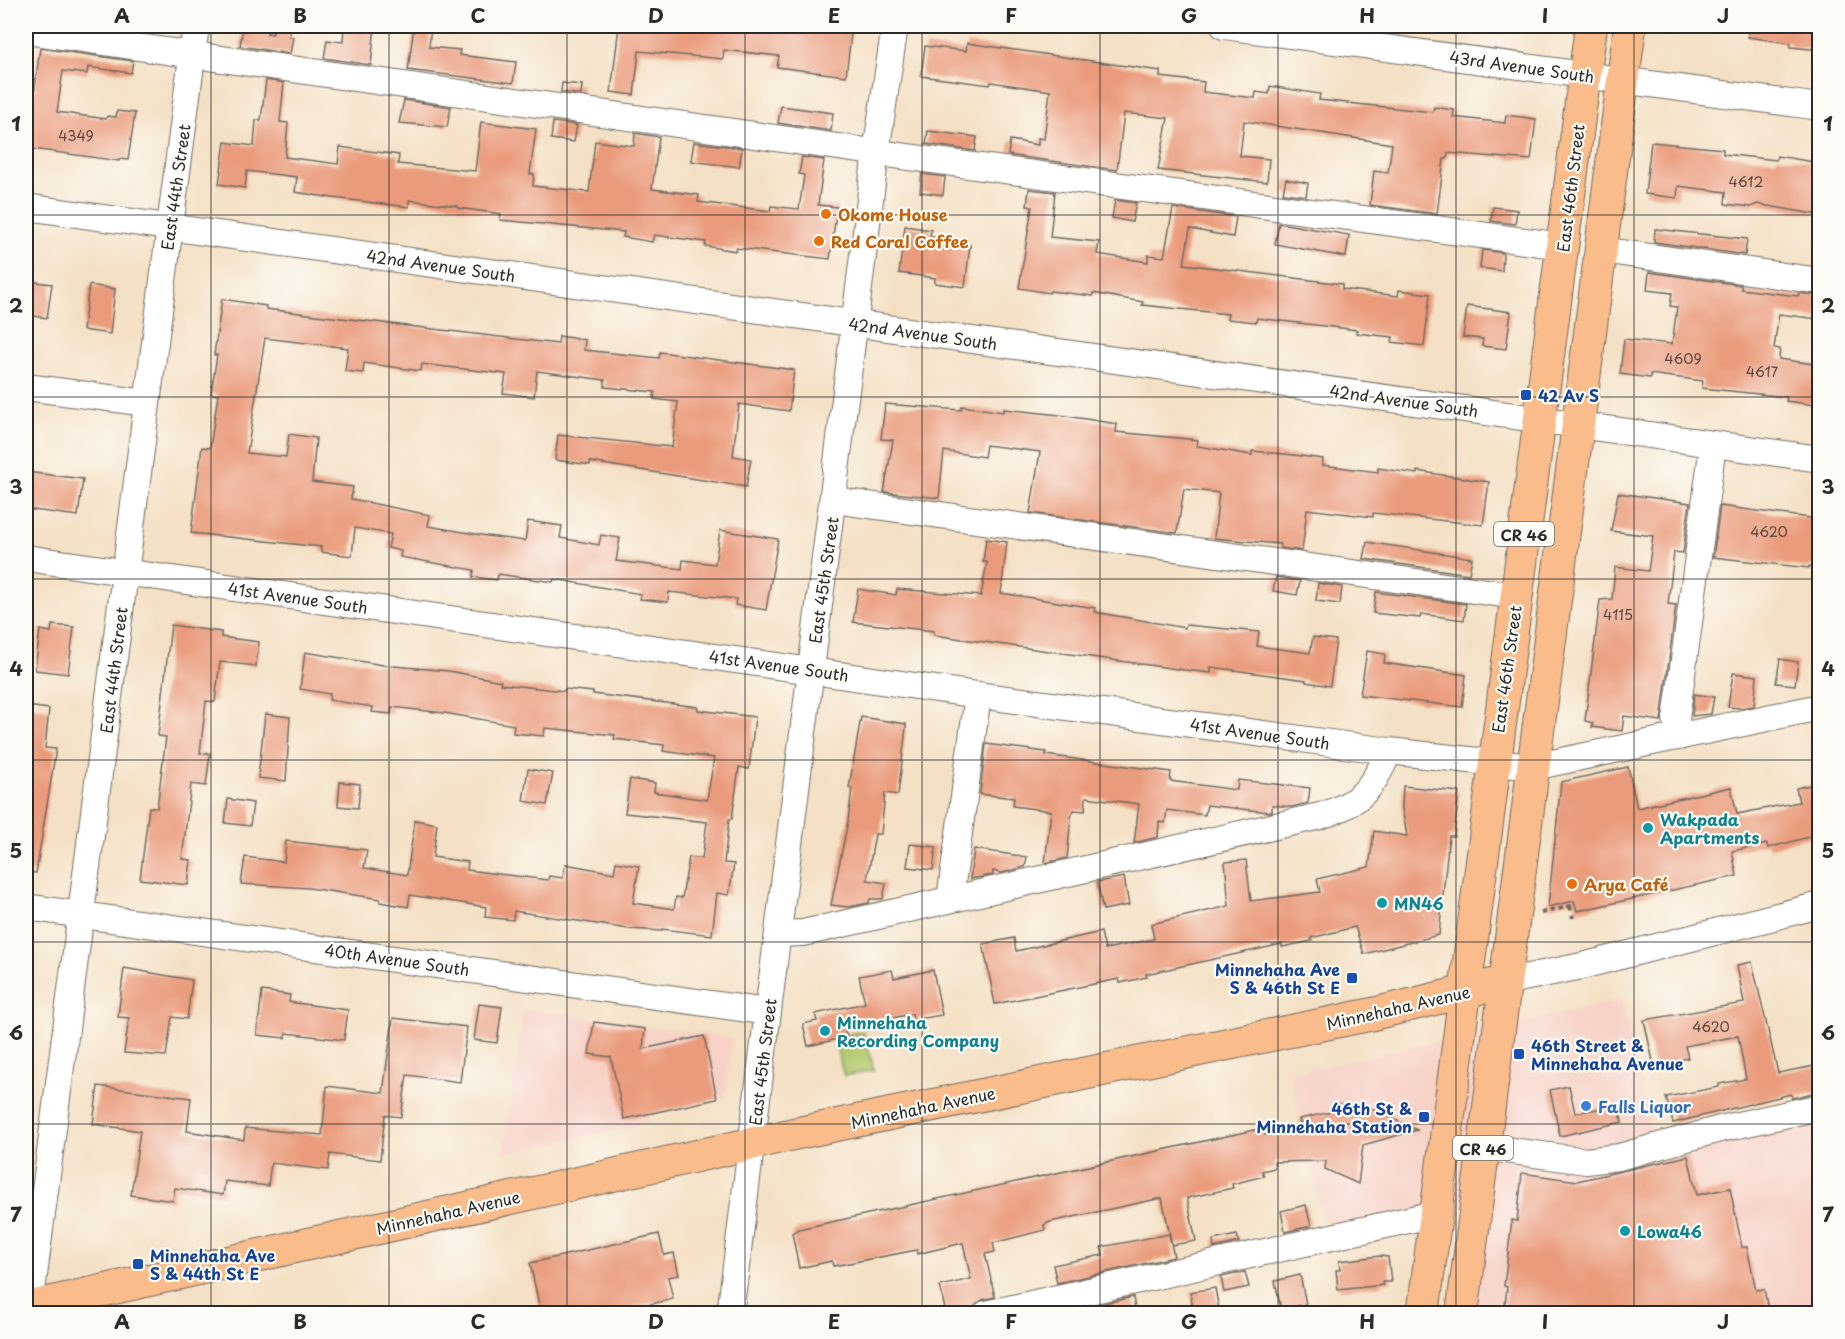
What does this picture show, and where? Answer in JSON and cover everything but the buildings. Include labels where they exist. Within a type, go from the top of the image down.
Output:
[{"type":"main road","name":"East 46th Street","points":[[1423,1314],[1463,992],[1592,26]]},
{"type":"main road","name":"CR 46","points":[[1462,1314],[1630,26]]},
{"type":"main road","name":"Minnehaha Avenue","points":[[28,1309],[752,1144],[1504,982]]},
{"type":"street","name":"East 44th Street","points":[[28,1309],[196,26]]},
{"type":"street","name":"East 45th Street","points":[[730,1314],[876,152],[895,26]]},
{"type":"street","name":"43rd Avenue South","points":[[1224,26],[1820,107]]},
{"type":"street","points":[[26,31],[876,152],[1562,246]]},
{"type":"street","name":"42nd Avenue South","points":[[26,207],[1820,459]]},
{"type":"street","points":[[1601,249],[1820,281]]},
{"type":"street","points":[[26,387],[147,403]]},
{"type":"street","points":[[1679,737],[1676,719],[1713,445]]},
{"type":"street","points":[[833,500],[1516,596]]},
{"type":"street","name":"41st Avenue South","points":[[26,558],[811,669],[978,695],[1533,767],[1820,707]]},
{"type":"street","points":[[950,899],[978,695]]},
{"type":"street","points":[[778,934],[803,933],[1331,813],[1352,804],[1367,790],[1378,774],[1389,750]]},
{"type":"street","name":"Minnehaha Avenue","points":[[1504,982],[1582,966],[1820,905]]},
{"type":"street","name":"40th Avenue South","points":[[26,907],[768,1012]]},
{"type":"street","points":[[1483,1147],[1586,1161],[1618,1157],[1720,1129],[1820,1107]]},
{"type":"street","points":[[987,1314],[1435,1214]]},
{"type":"path","points":[[1536,914],[1575,905]]},
{"type":"path","points":[[1570,906],[1573,918]]},
{"type":"shaded area","points":[[1622,1000],[1656,1152],[1819,1114],[1819,1313],[1474,1313],[1489,1203],[1327,1237],[1290,1074]]},
{"type":"shaded area","points":[[524,1009],[732,1038],[725,1097],[650,1115],[651,1122],[503,1154]]},
{"type":"green space","points":[[863,1031],[874,1070],[844,1076],[835,1043],[849,1038],[849,1034]]},
{"type":"place","name":"Okome House","points":[[826,214]]},
{"type":"place","name":"Red Coral Coffee","points":[[819,241]]},
{"type":"place","name":"42 Av S","points":[[1526,395]]},
{"type":"place","name":"Wakpada Apartments","points":[[1648,828]]},
{"type":"place","name":"Arya Café","points":[[1572,884]]},
{"type":"place","name":"MN46","points":[[1382,903]]},
{"type":"place","name":"Minnehaha Ave S & 46th St E","points":[[1352,978]]},
{"type":"place","name":"Minnehaha Recording Company","points":[[825,1031]]},
{"type":"place","name":"46th Street & Minnehaha Avenue","points":[[1519,1054]]},
{"type":"place","name":"Falls Liquor","points":[[1586,1106]]},
{"type":"place","name":"46th St & Minnehaha Station","points":[[1424,1117]]},
{"type":"place","name":"Lowa46","points":[[1625,1231]]},
{"type":"place","name":"Minnehaha Ave S & 44th St E","points":[[138,1264]]}]
